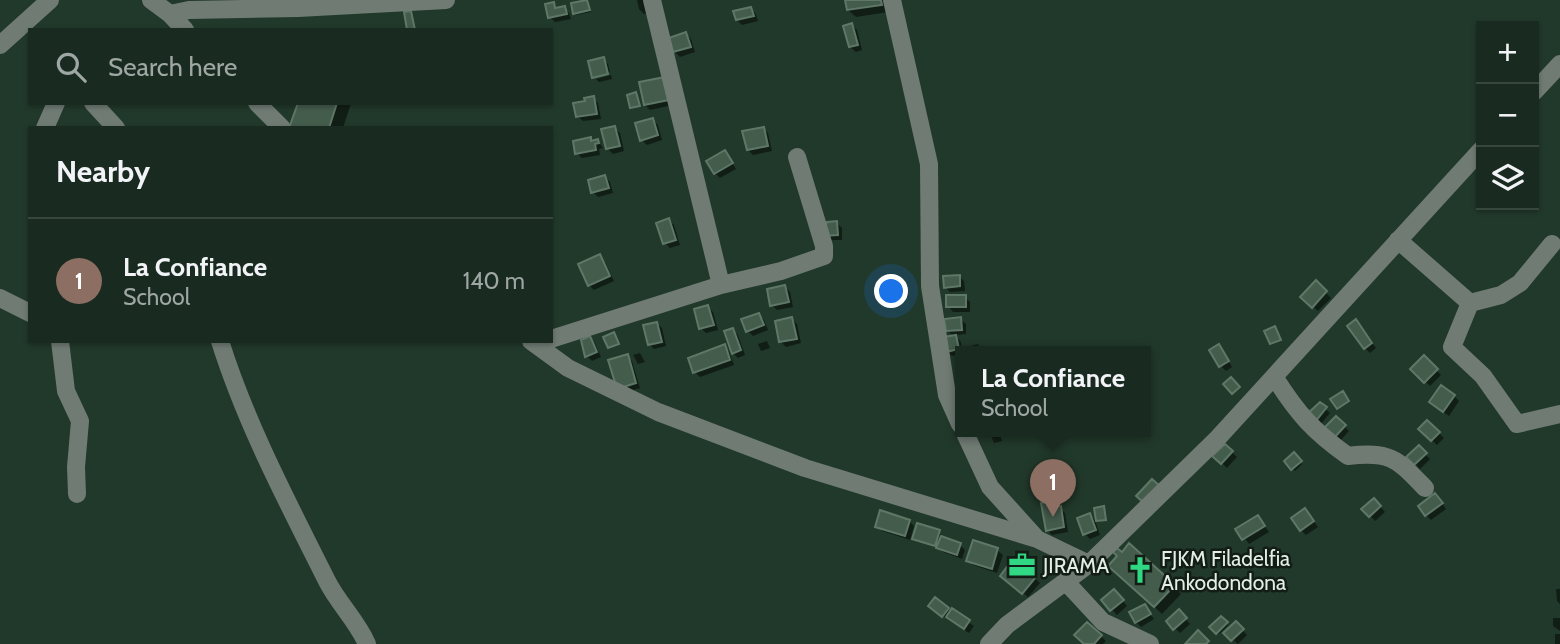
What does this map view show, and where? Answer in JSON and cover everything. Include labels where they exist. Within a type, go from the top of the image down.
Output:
[{"type":"street","points":[[29,28],[50,0]]},
{"type":"street","points":[[151,0],[183,28]]},
{"type":"street","points":[[190,10],[205,0]]},
{"type":"street","points":[[170,14],[190,10],[298,8],[446,0]]},
{"type":"street","points":[[652,0],[721,285]]},
{"type":"street","points":[[892,0],[929,164],[930,286],[947,396],[955,413]]},
{"type":"street","points":[[0,45],[26,32]]},
{"type":"street","points":[[1539,87],[1560,64]]},
{"type":"street","points":[[46,126],[55,105]]},
{"type":"street","points":[[95,105],[114,126]]},
{"type":"street","points":[[259,105],[280,126]]},
{"type":"street","points":[[989,644],[1007,625],[1089,564],[1216,440],[1476,155]]},
{"type":"street","points":[[553,338],[721,285],[781,271],[824,257],[824,246],[797,157]]},
{"type":"street","points":[[1398,240],[1470,303]]},
{"type":"street","points":[[1470,303],[1501,295],[1520,283],[1552,244]]},
{"type":"street","points":[[0,298],[28,312]]},
{"type":"street","points":[[1470,303],[1452,348],[1483,376],[1517,424],[1560,414]]},
{"type":"street","points":[[60,343],[66,391],[80,421],[76,467],[77,494]]},
{"type":"street","points":[[221,343],[242,404],[288,500],[329,584],[367,644]]},
{"type":"street","points":[[542,343],[568,368],[658,412],[805,468],[1037,539],[1089,564]]},
{"type":"street","points":[[1275,377],[1296,411],[1325,440],[1348,456],[1374,453],[1398,461],[1425,488]]},
{"type":"street","points":[[967,437],[990,486],[1037,539]]},
{"type":"street","points":[[1066,582],[1103,622],[1150,644]]},
{"type":"building","points":[[587,0],[590,10],[573,14],[571,3]]},
{"type":"building","points":[[845,0],[881,0],[882,5],[847,10]]},
{"type":"building","points":[[554,2],[555,8],[565,6],[567,14],[548,18],[545,4]]},
{"type":"building","points":[[751,7],[754,16],[736,20],[733,11]]},
{"type":"building","points":[[411,11],[415,28],[407,28],[404,12]]},
{"type":"building","points":[[852,23],[858,45],[849,47],[843,26]]},
{"type":"building","points":[[686,32],[691,47],[673,52],[669,38]]},
{"type":"building","points":[[604,57],[608,74],[592,78],[588,61]]},
{"type":"building","points":[[665,77],[669,100],[644,105],[639,82]]},
{"type":"building","points":[[636,92],[640,106],[630,108],[627,95]]},
{"type":"building","points":[[594,96],[597,114],[576,117],[573,103]]},
{"type":"building","points":[[297,105],[336,105],[330,126],[290,126]]},
{"type":"building","points":[[653,118],[658,135],[640,141],[635,123]]},
{"type":"building","points":[[615,126],[620,146],[606,149],[601,129]]},
{"type":"building","points":[[764,127],[768,146],[747,150],[742,131]]},
{"type":"building","points":[[591,137],[591,141],[598,139],[596,150],[575,154],[573,141]]},
{"type":"building","points":[[725,150],[733,163],[714,174],[706,161]]},
{"type":"building","points":[[605,175],[609,188],[591,193],[588,180]]},
{"type":"building","points":[[669,218],[676,240],[663,244],[656,223]]},
{"type":"building","points":[[837,221],[838,235],[822,236],[827,222]]},
{"type":"building","points":[[600,254],[610,276],[588,286],[578,264]]},
{"type":"building","points":[[960,275],[960,286],[944,288],[943,276]]},
{"type":"building","points":[[1316,280],[1327,291],[1312,308],[1300,297]]},
{"type":"building","points":[[785,285],[789,302],[770,306],[767,289]]},
{"type":"building","points":[[946,295],[966,295],[966,307],[946,307]]},
{"type":"building","points":[[708,305],[714,325],[699,329],[694,309]]},
{"type":"building","points":[[759,313],[764,325],[746,332],[741,319]]},
{"type":"building","points":[[792,317],[797,339],[779,342],[775,321]]},
{"type":"building","points":[[961,317],[962,330],[946,331],[944,319]]},
{"type":"building","points":[[1356,319],[1372,343],[1364,349],[1347,326]]},
{"type":"building","points":[[657,322],[662,342],[648,345],[643,325]]},
{"type":"building","points":[[1275,326],[1281,340],[1270,344],[1264,331]]},
{"type":"building","points":[[733,328],[741,350],[732,354],[724,331]]},
{"type":"building","points":[[614,332],[619,344],[608,348],[603,337]]},
{"type":"building","points":[[956,335],[958,346],[946,352],[943,337]]},
{"type":"building","points":[[590,336],[597,352],[585,357],[581,340]]},
{"type":"building","points":[[725,344],[730,360],[693,373],[688,358]]},
{"type":"building","points":[[1219,344],[1229,361],[1219,367],[1209,350]]},
{"type":"building","points":[[628,354],[636,383],[617,389],[608,360]]},
{"type":"building","points":[[1424,355],[1438,369],[1424,383],[1410,369]]},
{"type":"building","points":[[1231,377],[1240,387],[1232,394],[1223,384]]},
{"type":"building","points":[[1441,385],[1455,395],[1443,412],[1429,402]]},
{"type":"building","points":[[1343,391],[1349,401],[1337,409],[1330,399]]},
{"type":"building","points":[[1320,402],[1327,407],[1315,422],[1306,415]]},
{"type":"building","points":[[1336,416],[1346,425],[1333,439],[1323,429]]},
{"type":"building","points":[[1427,420],[1440,432],[1431,441],[1418,429]]},
{"type":"building","points":[[1225,444],[1233,451],[1221,464],[1212,456]]},
{"type":"building","points":[[1419,445],[1427,453],[1414,465],[1406,457]]},
{"type":"building","points":[[1294,452],[1302,461],[1291,470],[1284,461]]},
{"type":"building","points":[[1152,479],[1160,486],[1144,503],[1136,496]]},
{"type":"building","points":[[1435,493],[1443,503],[1425,516],[1418,506]]},
{"type":"building","points":[[1374,498],[1381,506],[1369,517],[1361,509]]},
{"type":"building","points":[[1050,502],[1051,508],[1061,506],[1064,527],[1046,531],[1041,503]]},
{"type":"building","points":[[1104,506],[1106,520],[1096,521],[1094,508]]},
{"type":"building","points":[[1305,508],[1314,521],[1300,531],[1291,518]]},
{"type":"building","points":[[880,510],[910,520],[905,536],[875,527]]},
{"type":"building","points":[[1090,513],[1096,530],[1083,535],[1077,518]]},
{"type":"building","points":[[1258,515],[1265,526],[1242,540],[1235,529]]},
{"type":"building","points":[[917,523],[940,530],[935,546],[912,539]]},
{"type":"building","points":[[941,536],[961,543],[957,555],[936,548]]},
{"type":"building","points":[[973,540],[998,548],[992,569],[966,561]]},
{"type":"building","points":[[1129,543],[1175,585],[1154,607],[1108,566],[1117,556],[1113,552],[1117,548],[1122,552]]},
{"type":"building","points":[[1013,559],[1036,577],[1022,594],[1000,576]]},
{"type":"building","points":[[1114,589],[1124,600],[1110,611],[1101,600]]},
{"type":"building","points":[[935,597],[949,608],[942,617],[928,606]]},
{"type":"building","points":[[1145,604],[1151,614],[1135,623],[1129,612]]},
{"type":"building","points":[[952,608],[970,620],[964,629],[946,617]]},
{"type":"building","points":[[1179,609],[1187,618],[1173,630],[1166,621]]},
{"type":"building","points":[[1221,616],[1228,622],[1216,634],[1209,627]]},
{"type":"building","points":[[1236,621],[1244,629],[1231,641],[1223,633]]},
{"type":"building","points":[[1087,622],[1102,635],[1094,644],[1084,644],[1074,635]]},
{"type":"building","points":[[1198,630],[1209,641],[1206,644],[1185,644]]},
{"type":"place","name":"La Confiance","points":[[1053,517]]},
{"type":"place","name":"JIRAMA","points":[[1022,565]]},
{"type":"place","name":"FJKM Filadelfia Ankodondona","points":[[1140,570]]}]
